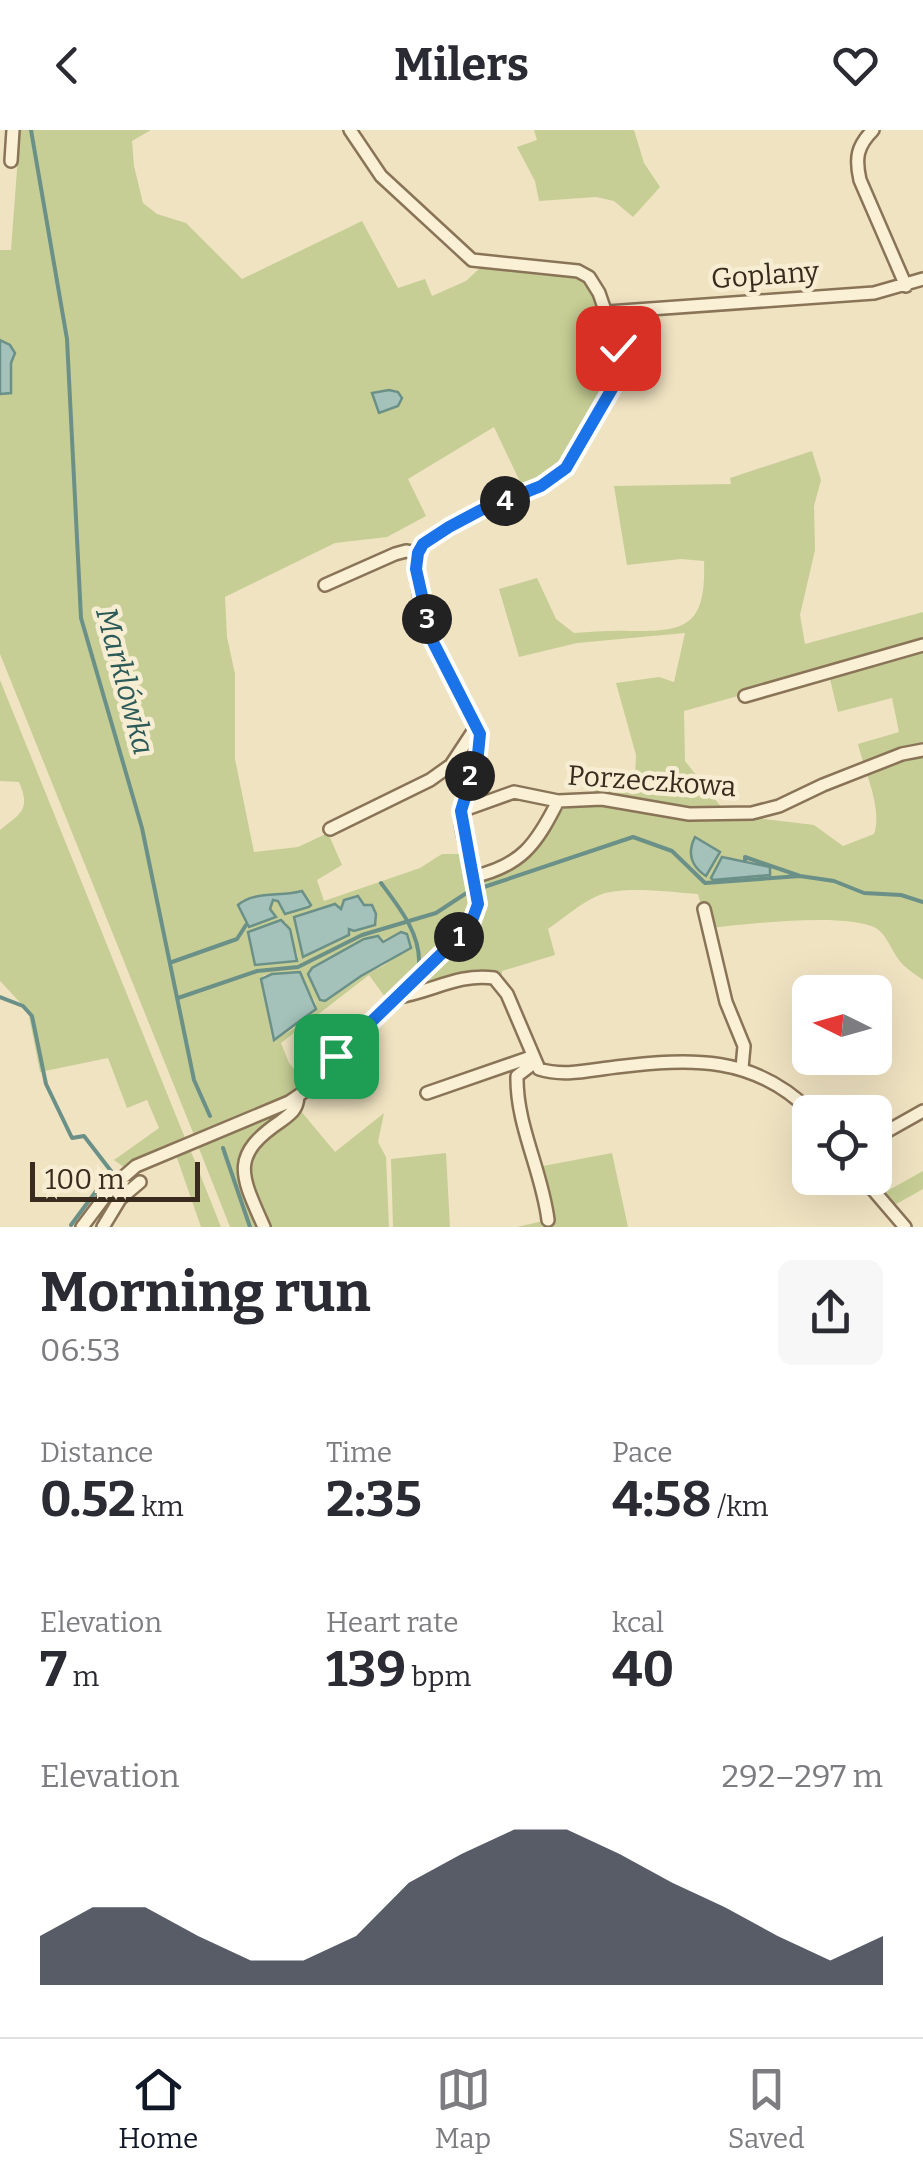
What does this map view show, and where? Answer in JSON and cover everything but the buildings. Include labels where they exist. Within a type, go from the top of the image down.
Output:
[{"type":"street","points":[[11,161],[14,130]]},
{"type":"street","points":[[82,1227],[113,1186],[136,1166],[298,1096],[470,926],[478,904],[461,811],[483,731],[432,640],[416,569],[418,553],[423,544],[449,527],[541,486],[566,468],[620,375],[618,348],[608,312],[600,293],[583,273],[472,260],[380,176],[350,130]]},
{"type":"street","points":[[874,130],[860,143],[856,162],[860,180],[906,286]]},
{"type":"street","name":"Goplany","points":[[608,312],[874,292],[923,279]]},
{"type":"street","points":[[325,585],[394,554],[418,553]]},
{"type":"street","points":[[744,696],[923,644]]},
{"type":"street","points":[[330,829],[430,780],[451,765],[483,731]]},
{"type":"street","name":"Porzeczkowa","points":[[461,811],[514,792],[558,801],[602,799],[689,814],[752,813],[778,806],[902,754],[923,750]]},
{"type":"street","points":[[472,877],[496,871],[522,857],[558,801]]},
{"type":"street","points":[[704,909],[726,1002],[744,1046],[742,1068]]},
{"type":"street","points":[[398,997],[469,978],[494,978],[507,994],[539,1070],[560,1073],[681,1062],[742,1068],[774,1082],[792,1097]]},
{"type":"street","points":[[427,1093],[533,1060]]},
{"type":"street","points":[[533,1060],[517,1076],[517,1087],[548,1220]]},
{"type":"street","points":[[264,1227],[245,1180],[244,1163],[249,1147],[291,1114],[297,1107],[298,1096]]},
{"type":"street","points":[[892,1128],[923,1111]]},
{"type":"street","points":[[103,1227],[120,1199],[140,1182]]},
{"type":"street","points":[[878,1195],[905,1227]]},
{"type":"green space","points":[[20,130],[151,130],[132,141],[143,203],[157,214],[186,223],[242,279],[362,221],[398,288],[425,279],[432,296],[466,281],[481,267],[545,269],[580,279],[595,296],[615,350],[616,370],[600,407],[573,450],[549,475],[523,488],[494,427],[408,479],[426,516],[387,537],[335,543],[225,597],[227,637],[235,674],[235,759],[254,852],[298,847],[328,833],[342,865],[317,880],[324,901],[420,868],[442,854],[460,854],[472,909],[468,921],[385,997],[369,975],[281,1043],[289,1063],[304,1081],[288,1096],[194,1135],[0,654],[0,394],[11,393],[10,345],[0,340],[0,250],[11,250]],"holes":[[[302,891],[311,905],[286,914],[278,900],[273,900],[270,909],[276,917],[249,927],[238,905],[242,900]],[[364,905],[370,925],[349,929],[348,935],[302,955],[294,917],[318,909]],[[286,922],[298,957],[253,961],[252,954]],[[401,932],[411,947],[325,1001],[320,999],[308,974]],[[300,973],[316,1004],[297,1026],[272,1038],[261,979],[264,975]]]},
{"type":"green space","points":[[534,130],[634,130],[644,163],[660,187],[633,217],[614,201],[596,197],[539,201],[535,181],[517,147],[537,140]]},
{"type":"green space","points":[[812,451],[821,480],[814,506],[815,550],[800,615],[805,644],[923,612],[923,980],[901,963],[880,931],[862,923],[796,920],[711,928],[706,904],[701,905],[698,894],[636,890],[595,897],[548,929],[555,955],[502,974],[482,972],[417,989],[415,984],[475,929],[482,905],[478,881],[521,864],[566,805],[596,796],[594,788],[635,776],[636,755],[616,683],[659,677],[674,682],[685,633],[577,643],[519,657],[499,589],[537,578],[556,619],[574,633],[679,626],[697,612],[704,561],[681,559],[627,565],[614,486],[731,484],[730,478]],"holes":[[[828,671],[838,712],[892,698],[899,732],[858,744],[874,801],[876,824],[874,834],[843,846],[814,825],[764,819],[722,808],[685,761],[684,711]],[[722,857],[762,863],[711,878]]]},
{"type":"green space","points":[[0,680],[185,1138],[125,1168],[114,1160],[159,1128],[147,1100],[127,1108],[108,1058],[40,1072],[28,1011],[0,981],[0,830],[22,810],[24,799],[19,782],[0,781]]},
{"type":"green space","points":[[288,1110],[300,1110],[335,1152],[384,1113],[378,1142],[386,1157],[389,1227],[230,1227],[198,1146]]},
{"type":"green space","points":[[190,1149],[221,1227],[201,1227],[176,1155]]},
{"type":"green space","points":[[446,1153],[450,1227],[393,1227],[391,1159]]},
{"type":"green space","points":[[612,1153],[628,1227],[517,1227],[552,1219],[543,1166]]},
{"type":"green space","points":[[923,1171],[923,1189],[891,1207],[880,1195],[892,1195],[892,1188]]},
{"type":"water","points":[[0,340],[15,353],[11,393],[0,394]]},
{"type":"water","points":[[398,392],[402,398],[398,406],[379,413],[372,393]]},
{"type":"water","points":[[695,837],[720,852],[706,876],[692,859]]},
{"type":"water","points":[[722,857],[770,867],[770,875],[713,880]]},
{"type":"water","points":[[302,891],[309,907],[285,914],[278,901],[273,900],[270,909],[276,917],[249,927],[238,905],[259,896]]},
{"type":"water","points":[[358,896],[364,905],[372,905],[375,925],[349,929],[349,935],[303,957],[294,917],[335,904],[341,909],[344,900]]},
{"type":"water","points":[[281,920],[290,929],[297,961],[255,965],[248,932]]},
{"type":"water","points":[[401,932],[407,934],[411,948],[325,1001],[320,1000],[308,974],[312,968],[364,939],[378,936],[383,942]]},
{"type":"water","points":[[300,972],[316,1009],[274,1040],[261,979]]},
{"type":"waterway","name":"Marklówka","points":[[31,130],[67,339],[81,618],[142,828],[194,1080],[210,1116]]},
{"type":"waterway","points":[[481,888],[633,837],[672,851],[705,883],[800,876]]},
{"type":"waterway","points":[[745,861],[745,857],[864,893],[901,895],[923,902]]},
{"type":"waterway","points":[[381,883],[413,932],[419,965]]},
{"type":"waterway","points":[[178,998],[257,971],[298,967],[362,935],[436,913],[468,892]]},
{"type":"waterway","points":[[172,962],[237,939],[246,925]]},
{"type":"waterway","points":[[0,997],[23,1006],[32,1016],[46,1084],[72,1138],[84,1136],[111,1171],[71,1225]]},
{"type":"waterway","name":"Marklówka","points":[[223,1148],[250,1227]]},
{"type":"route","points":[[336,1056],[470,926],[478,904],[461,804],[478,754],[480,734],[432,640],[416,569],[418,553],[423,544],[449,527],[541,486],[566,468],[620,375],[618,348]]}]
